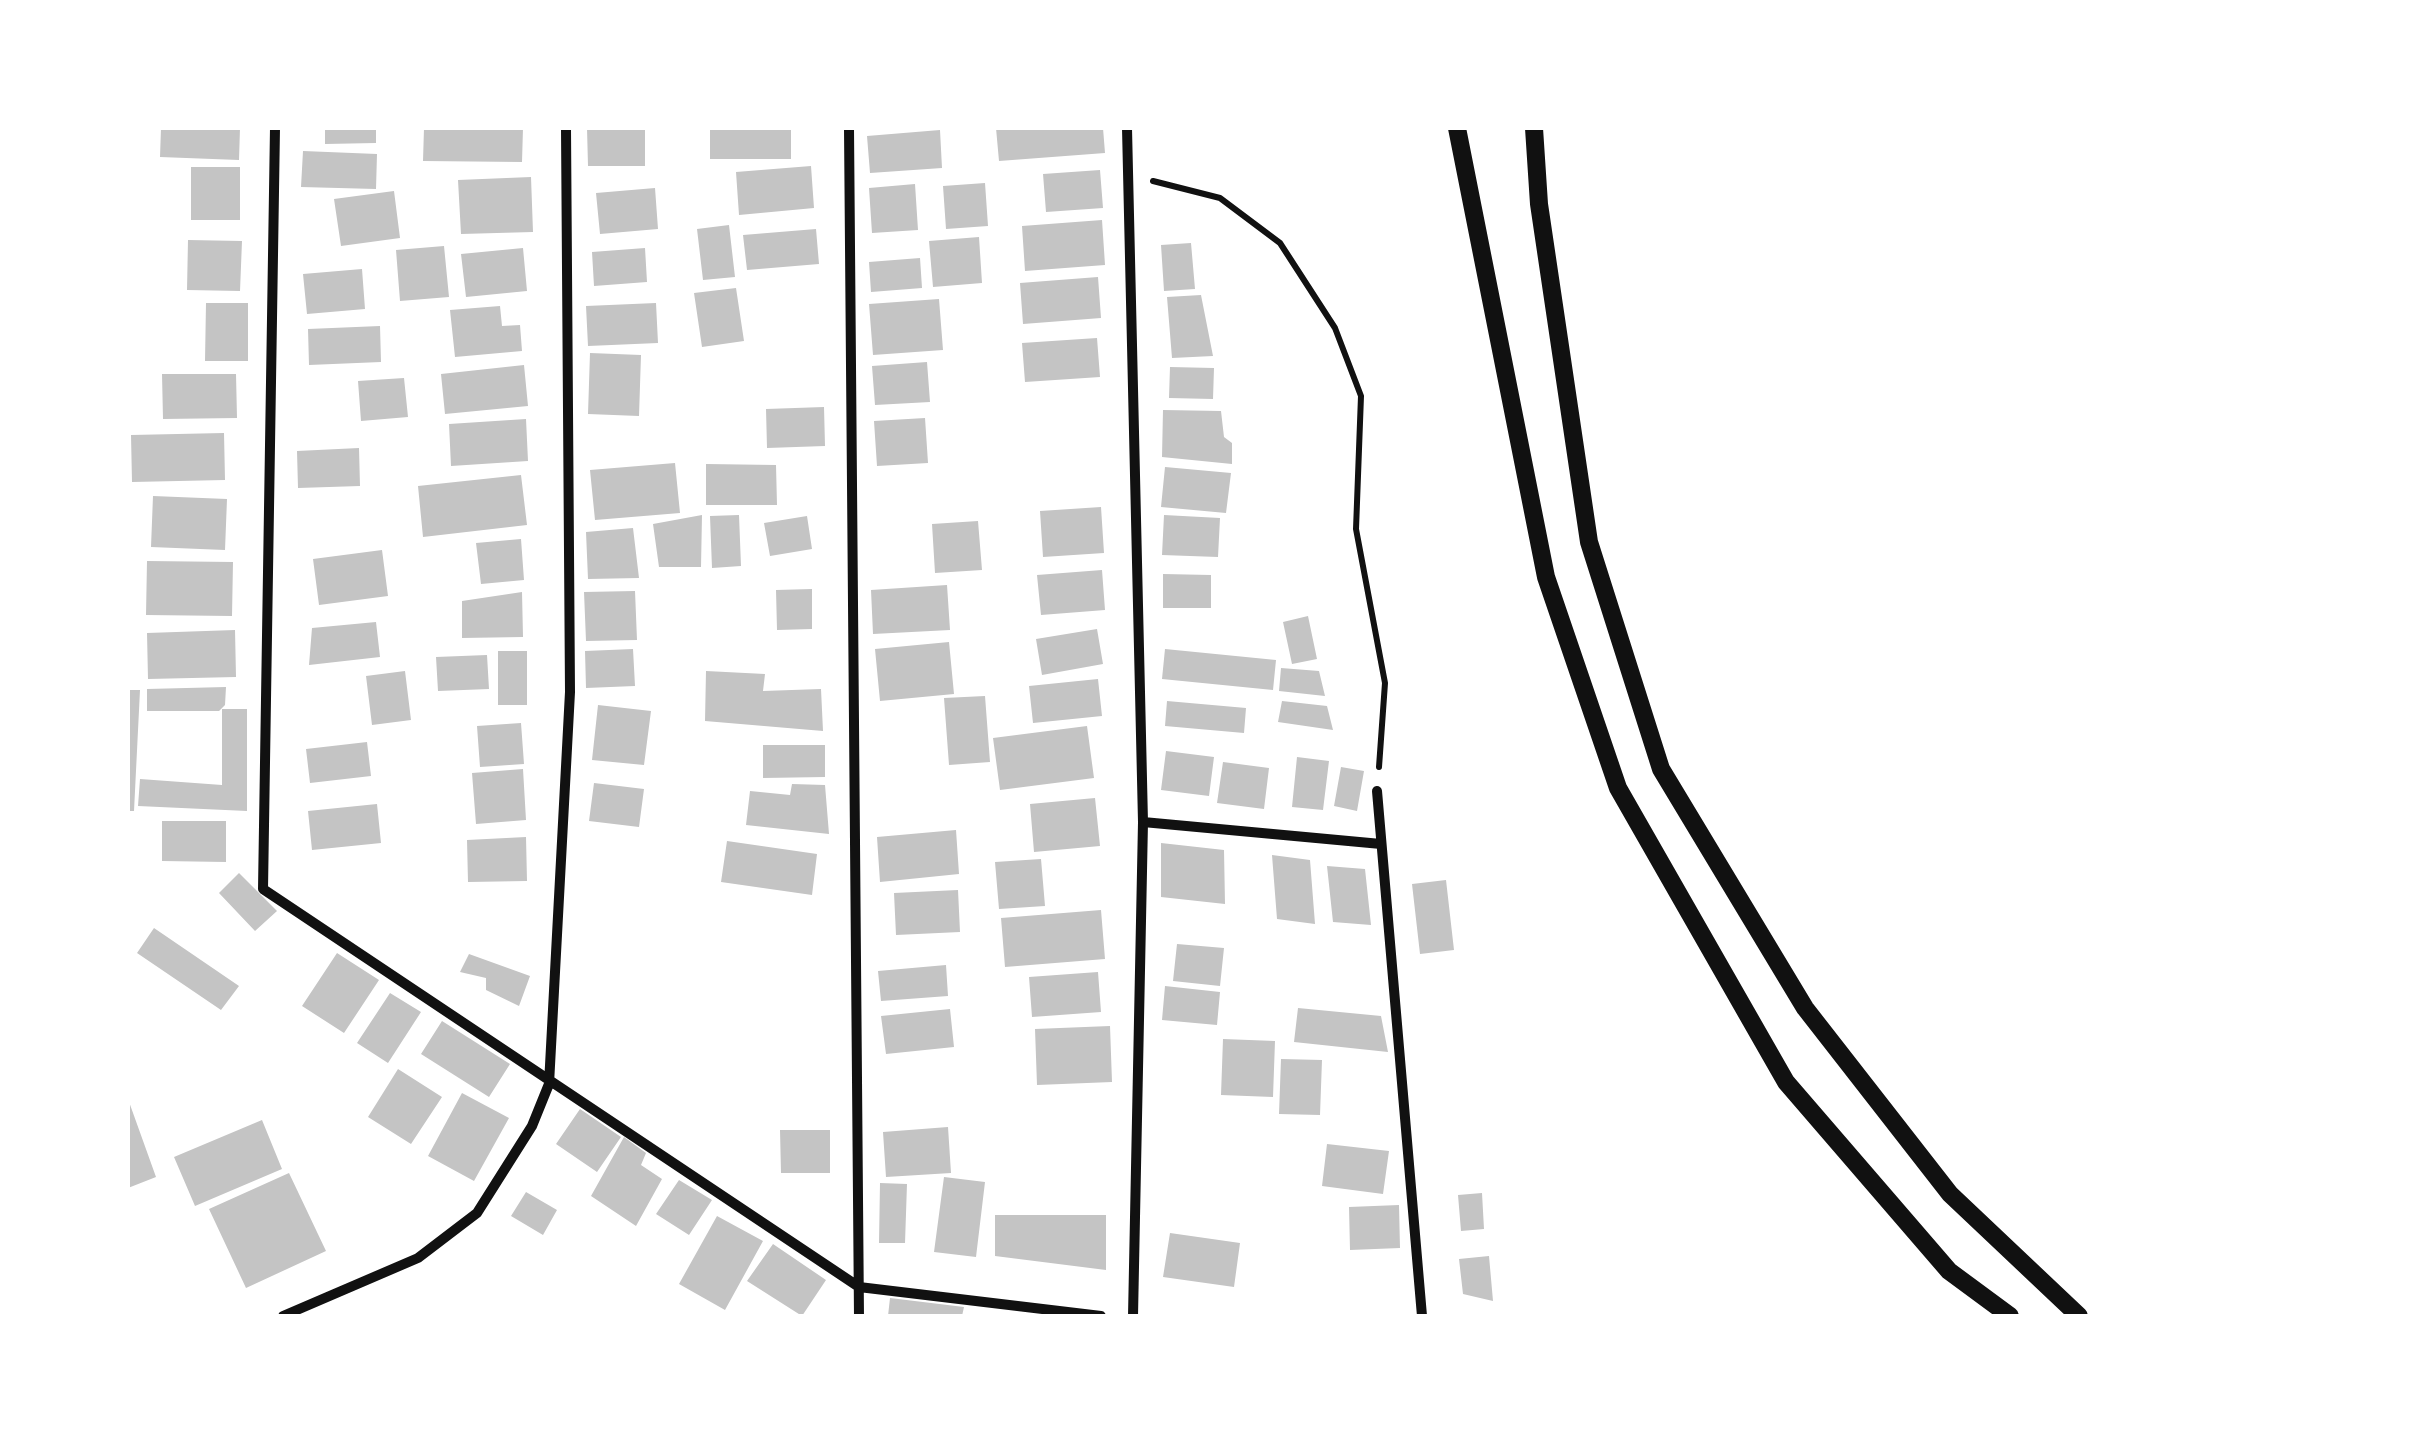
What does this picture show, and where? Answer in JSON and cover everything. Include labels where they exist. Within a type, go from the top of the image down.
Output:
[{"type":"street","points":[[275,128],[262,890],[859,1287],[1102,1316]]},
{"type":"street","points":[[283,1316],[418,1258],[477,1213],[532,1126],[549,1084],[570,692],[566,128]]},
{"type":"street","points":[[848,128],[859,1316]]},
{"type":"street","points":[[1126,128],[1142,822],[1133,1316]]},
{"type":"street","points":[[1457,128],[1546,577],[1618,788],[1786,1082],[1949,1271],[2010,1316]]},
{"type":"street","points":[[1534,128],[1539,204],[1589,542],[1660,769],[1805,1008],[1950,1194],[2079,1316]]},
{"type":"street","points":[[1377,791],[1422,1316]]},
{"type":"street","points":[[1142,822],[1381,844]]},
{"type":"path","points":[[1128,172],[1220,198],[1280,243],[1335,328],[1361,396],[1356,529],[1386,683],[1377,791]]},
{"type":"building","points":[[161,128],[240,128],[239,160],[160,157]]},
{"type":"building","points":[[325,128],[376,128],[376,143],[325,144]]},
{"type":"building","points":[[424,128],[523,128],[522,162],[423,161]]},
{"type":"building","points":[[587,128],[645,128],[645,166],[588,166]]},
{"type":"building","points":[[710,128],[791,128],[791,159],[710,159]]},
{"type":"building","points":[[996,128],[1103,128],[1105,153],[999,161]]},
{"type":"building","points":[[940,130],[942,168],[870,173],[867,136]]},
{"type":"building","points":[[303,151],[377,154],[376,189],[301,187]]},
{"type":"building","points":[[811,166],[814,208],[739,215],[736,172]]},
{"type":"building","points":[[191,167],[240,167],[240,220],[191,220]]},
{"type":"building","points":[[1100,170],[1103,208],[1046,212],[1043,174]]},
{"type":"building","points":[[531,177],[533,232],[461,234],[458,180]]},
{"type":"building","points":[[985,183],[988,226],[946,229],[943,186]]},
{"type":"building","points":[[915,184],[918,230],[872,233],[869,188]]},
{"type":"building","points":[[655,188],[658,229],[600,234],[596,193]]},
{"type":"building","points":[[394,191],[400,238],[341,246],[334,199]]},
{"type":"building","points":[[1102,220],[1105,265],[1025,271],[1022,226]]},
{"type":"building","points":[[729,225],[735,277],[703,280],[697,229]]},
{"type":"building","points":[[816,229],[819,264],[747,270],[743,235]]},
{"type":"building","points":[[979,237],[982,283],[933,287],[929,241]]},
{"type":"building","points":[[188,240],[242,241],[240,291],[187,290]]},
{"type":"building","points":[[1191,243],[1195,289],[1164,291],[1161,245]]},
{"type":"building","points":[[444,246],[449,297],[400,301],[396,250]]},
{"type":"building","points":[[523,248],[527,291],[466,297],[461,254]]},
{"type":"building","points":[[645,248],[647,282],[594,286],[592,252]]},
{"type":"building","points":[[920,258],[922,288],[871,292],[869,262]]},
{"type":"building","points":[[362,269],[365,309],[307,314],[303,274]]},
{"type":"building","points":[[1098,277],[1101,318],[1023,324],[1020,283]]},
{"type":"building","points":[[736,288],[744,341],[702,347],[694,293]]},
{"type":"building","points":[[1201,295],[1213,356],[1172,358],[1167,297]]},
{"type":"building","points":[[939,299],[943,350],[873,355],[869,304]]},
{"type":"building","points":[[206,303],[248,303],[248,361],[205,361]]},
{"type":"building","points":[[656,303],[658,343],[588,346],[586,306]]},
{"type":"building","points":[[500,306],[502,326],[520,325],[522,351],[455,357],[450,310]]},
{"type":"building","points":[[380,326],[381,362],[309,365],[308,329]]},
{"type":"building","points":[[1097,338],[1100,377],[1025,382],[1022,343]]},
{"type":"building","points":[[590,353],[641,355],[639,416],[588,414]]},
{"type":"building","points":[[927,362],[930,402],[875,405],[872,366]]},
{"type":"building","points":[[524,365],[528,406],[445,414],[441,374]]},
{"type":"building","points":[[1170,367],[1214,368],[1213,399],[1169,398]]},
{"type":"building","points":[[162,374],[236,374],[237,418],[163,419]]},
{"type":"building","points":[[404,378],[408,417],[361,421],[358,381]]},
{"type":"building","points":[[824,407],[825,446],[767,448],[766,409]]},
{"type":"building","points":[[1163,410],[1221,411],[1224,437],[1232,443],[1232,464],[1162,457]]},
{"type":"building","points":[[925,418],[928,463],[877,466],[874,421]]},
{"type":"building","points":[[526,419],[528,461],[451,466],[449,424]]},
{"type":"building","points":[[224,433],[225,480],[132,482],[131,435]]},
{"type":"building","points":[[359,448],[360,486],[298,488],[297,451]]},
{"type":"building","points":[[675,463],[680,513],[595,520],[590,470]]},
{"type":"building","points":[[706,464],[776,465],[777,505],[706,505]]},
{"type":"building","points":[[1165,467],[1231,473],[1226,513],[1161,507]]},
{"type":"building","points":[[521,475],[527,525],[423,537],[418,486]]},
{"type":"building","points":[[153,496],[227,499],[225,550],[151,547]]},
{"type":"building","points":[[1101,507],[1104,553],[1043,557],[1040,511]]},
{"type":"building","points":[[702,515],[701,567],[659,567],[653,524]]},
{"type":"building","points":[[739,515],[741,566],[712,568],[710,516]]},
{"type":"building","points":[[1164,515],[1220,518],[1218,557],[1162,555]]},
{"type":"building","points":[[807,516],[812,549],[770,556],[764,523]]},
{"type":"building","points":[[978,521],[982,570],[935,573],[932,524]]},
{"type":"building","points":[[633,528],[639,578],[588,579],[586,532]]},
{"type":"building","points":[[521,539],[524,580],[481,584],[476,543]]},
{"type":"building","points":[[382,550],[388,596],[319,605],[313,559]]},
{"type":"building","points":[[147,561],[233,562],[232,616],[146,615]]},
{"type":"building","points":[[1102,570],[1105,610],[1041,615],[1037,575]]},
{"type":"building","points":[[1163,574],[1211,575],[1211,608],[1163,608]]},
{"type":"building","points":[[947,585],[950,630],[873,634],[871,590]]},
{"type":"building","points":[[812,589],[812,629],[777,630],[776,590]]},
{"type":"building","points":[[635,591],[637,640],[586,641],[584,592]]},
{"type":"building","points":[[522,592],[523,637],[462,638],[462,601]]},
{"type":"building","points":[[1308,616],[1317,659],[1292,664],[1283,622]]},
{"type":"building","points":[[376,622],[380,657],[309,665],[312,628]]},
{"type":"building","points":[[1097,629],[1103,664],[1042,675],[1036,639]]},
{"type":"building","points":[[235,630],[236,677],[148,679],[147,633]]},
{"type":"building","points":[[949,642],[954,694],[880,701],[875,649]]},
{"type":"building","points":[[633,649],[635,686],[586,688],[585,651]]},
{"type":"building","points":[[1165,649],[1276,660],[1273,690],[1162,679]]},
{"type":"building","points":[[498,651],[527,651],[527,705],[498,705]]},
{"type":"building","points":[[487,655],[489,689],[438,691],[436,657]]},
{"type":"building","points":[[1281,668],[1319,671],[1325,696],[1279,691]]},
{"type":"building","points":[[405,671],[411,720],[372,725],[366,676]]},
{"type":"building","points":[[706,671],[765,674],[763,691],[821,689],[823,731],[705,721]]},
{"type":"building","points":[[1098,679],[1102,716],[1033,723],[1029,686]]},
{"type":"building","points":[[226,687],[225,705],[219,711],[147,711],[147,689]]},
{"type":"building","points":[[128,690],[140,690],[134,811],[128,811]]},
{"type":"building","points":[[985,696],[990,762],[949,765],[944,698]]},
{"type":"building","points":[[1167,701],[1246,708],[1244,733],[1165,726]]},
{"type":"building","points":[[1282,701],[1327,706],[1333,730],[1278,722]]},
{"type":"building","points":[[598,705],[651,711],[644,765],[592,760]]},
{"type":"building","points":[[222,709],[247,709],[247,811],[138,806],[140,779],[222,785]]},
{"type":"building","points":[[521,723],[524,764],[480,767],[477,726]]},
{"type":"building","points":[[1087,726],[1094,778],[1000,790],[993,738]]},
{"type":"building","points":[[367,742],[371,776],[310,783],[306,749]]},
{"type":"building","points":[[763,745],[825,745],[825,777],[763,778]]},
{"type":"building","points":[[1166,751],[1214,757],[1209,796],[1161,790]]},
{"type":"building","points":[[1297,757],[1329,761],[1323,810],[1292,807]]},
{"type":"building","points":[[1223,762],[1269,768],[1264,809],[1217,803]]},
{"type":"building","points":[[1341,767],[1364,771],[1357,811],[1334,806]]},
{"type":"building","points":[[523,769],[526,820],[476,824],[472,773]]},
{"type":"building","points":[[594,783],[644,789],[639,827],[589,821]]},
{"type":"building","points":[[792,784],[825,785],[829,834],[746,825],[750,791],[790,795]]},
{"type":"building","points":[[1095,798],[1100,846],[1034,852],[1030,804]]},
{"type":"building","points":[[377,804],[381,843],[312,850],[308,811]]},
{"type":"building","points":[[162,821],[226,821],[226,862],[162,861]]},
{"type":"building","points":[[956,830],[959,874],[880,882],[877,837]]},
{"type":"building","points":[[526,837],[527,881],[468,882],[467,840]]},
{"type":"building","points":[[727,841],[817,854],[812,895],[721,882]]},
{"type":"building","points":[[1161,843],[1224,850],[1225,904],[1161,897]]},
{"type":"building","points":[[1272,855],[1310,860],[1315,924],[1277,919]]},
{"type":"building","points":[[1041,859],[1045,906],[999,909],[995,862]]},
{"type":"building","points":[[1327,866],[1365,869],[1371,925],[1333,922]]},
{"type":"building","points":[[239,873],[277,911],[255,931],[219,893]]},
{"type":"building","points":[[1446,880],[1454,950],[1420,954],[1412,884]]},
{"type":"building","points":[[958,890],[960,932],[896,935],[894,893]]},
{"type":"building","points":[[1101,910],[1105,959],[1005,967],[1001,918]]},
{"type":"building","points":[[154,928],[239,986],[221,1010],[137,953]]},
{"type":"building","points":[[1177,944],[1224,948],[1220,986],[1173,981]]},
{"type":"building","points":[[337,953],[379,980],[344,1033],[302,1006]]},
{"type":"building","points":[[469,954],[530,976],[519,1006],[486,990],[486,978],[460,972]]},
{"type":"building","points":[[946,965],[948,996],[881,1001],[878,971]]},
{"type":"building","points":[[1098,972],[1101,1012],[1032,1017],[1029,977]]},
{"type":"building","points":[[1165,986],[1220,992],[1217,1025],[1162,1020]]},
{"type":"building","points":[[390,993],[421,1012],[388,1063],[357,1043]]},
{"type":"building","points":[[1298,1008],[1381,1016],[1388,1052],[1294,1042]]},
{"type":"building","points":[[950,1009],[954,1047],[886,1054],[881,1016]]},
{"type":"building","points":[[442,1021],[510,1064],[489,1097],[421,1054]]},
{"type":"building","points":[[1110,1026],[1112,1082],[1037,1085],[1035,1029]]},
{"type":"building","points":[[1223,1039],[1275,1041],[1273,1097],[1221,1095]]},
{"type":"building","points":[[1281,1059],[1322,1060],[1320,1115],[1279,1114]]},
{"type":"building","points":[[398,1069],[442,1097],[411,1144],[368,1117]]},
{"type":"building","points":[[462,1093],[509,1118],[474,1181],[428,1156]]},
{"type":"building","points":[[128,1099],[156,1177],[128,1188]]},
{"type":"building","points":[[580,1109],[621,1137],[597,1172],[556,1144]]},
{"type":"building","points":[[262,1120],[282,1169],[195,1206],[174,1157]]},
{"type":"building","points":[[948,1127],[951,1173],[886,1177],[883,1132]]},
{"type":"building","points":[[780,1130],[830,1130],[830,1173],[781,1173]]},
{"type":"building","points":[[624,1137],[646,1153],[641,1165],[662,1179],[636,1226],[591,1196]]},
{"type":"building","points":[[1327,1144],[1389,1151],[1383,1194],[1322,1186]]},
{"type":"building","points":[[289,1173],[326,1251],[246,1288],[209,1209]]},
{"type":"building","points":[[944,1177],[985,1182],[976,1257],[934,1252]]},
{"type":"building","points":[[679,1180],[712,1200],[689,1235],[656,1214]]},
{"type":"building","points":[[880,1183],[907,1184],[905,1243],[879,1243]]},
{"type":"building","points":[[526,1192],[557,1210],[543,1235],[511,1216]]},
{"type":"building","points":[[1482,1193],[1484,1229],[1461,1231],[1458,1195]]},
{"type":"building","points":[[1399,1205],[1400,1248],[1350,1250],[1349,1207]]},
{"type":"building","points":[[995,1215],[1106,1215],[1106,1270],[995,1256]]},
{"type":"building","points":[[717,1216],[763,1241],[725,1310],[679,1284]]},
{"type":"building","points":[[1170,1233],[1240,1243],[1234,1287],[1163,1277]]},
{"type":"building","points":[[773,1244],[826,1280],[802,1316],[747,1281]]},
{"type":"building","points":[[1489,1256],[1493,1301],[1463,1294],[1459,1259]]},
{"type":"building","points":[[890,1298],[964,1307],[962,1316],[888,1316]]}]
